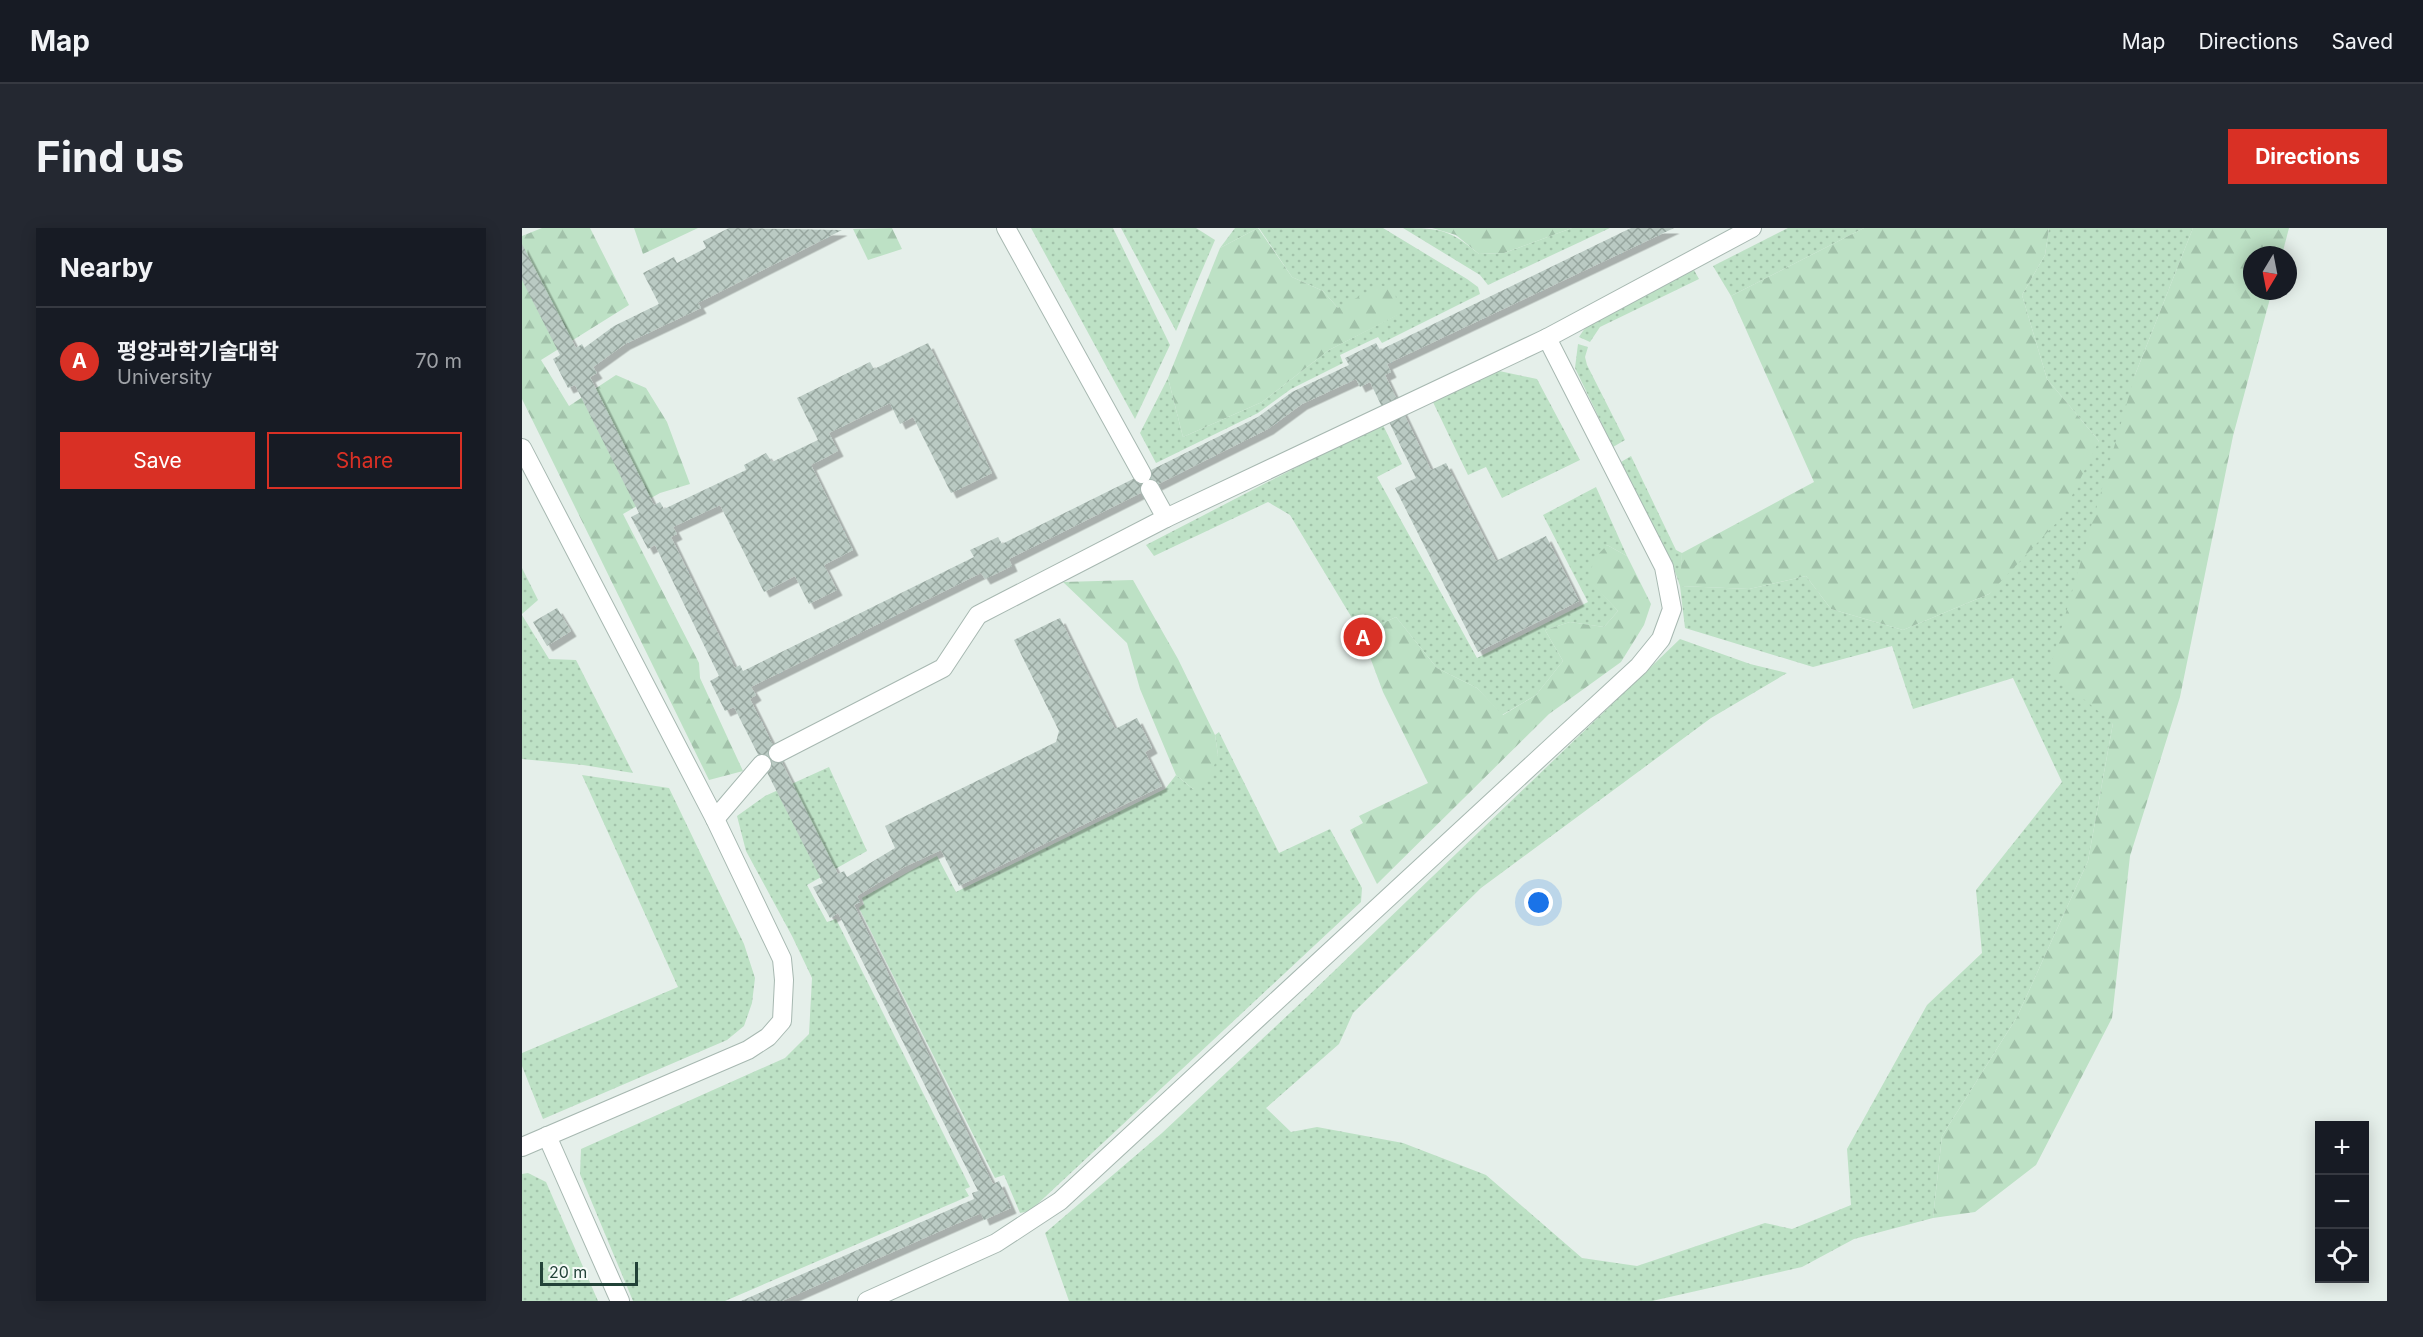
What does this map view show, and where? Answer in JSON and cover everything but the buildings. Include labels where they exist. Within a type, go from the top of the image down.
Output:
[{"type":"lane","points":[[1006,228],[1166,518]]},
{"type":"lane","points":[[716,819],[770,759],[943,668],[978,615],[1166,518],[1547,338],[1752,228]]},
{"type":"lane","points":[[867,1301],[996,1243],[1060,1201],[1639,666],[1661,639],[1672,609],[1664,567],[1547,338]]},
{"type":"lane","points":[[522,448],[716,819],[782,959],[784,1002],[782,1021],[768,1037],[748,1050],[522,1147]]},
{"type":"lane","points":[[547,1136],[620,1301]]},
{"type":"green space","points":[[542,228],[590,228],[629,305],[541,360],[569,406],[616,375],[646,388],[667,422],[690,484],[660,493],[623,514],[699,663],[700,678],[743,771],[709,780],[522,399],[522,236]]},
{"type":"green space","points":[[634,228],[698,228],[643,254]]},
{"type":"green space","points":[[892,228],[902,249],[868,260],[853,229]]},
{"type":"green space","points":[[1031,228],[1113,228],[1170,345],[1135,419]]},
{"type":"green space","points":[[1121,228],[1196,228],[1215,240],[1176,331]]},
{"type":"green space","points":[[1235,228],[1258,228],[1220,248]]},
{"type":"green space","points":[[1258,228],[1292,277],[1323,291],[1338,308],[1380,285],[1395,290],[1398,315],[1329,350],[1262,402],[1183,437],[1168,378],[1220,248]]},
{"type":"green space","points":[[1259,228],[1383,228],[1467,279],[1478,287],[1480,294],[1382,343],[1378,337],[1340,355],[1343,363],[1291,389],[1258,413],[1156,463],[1140,433],[1168,378],[1183,437],[1262,402],[1329,350],[1397,315],[1338,308],[1323,291],[1292,277]]},
{"type":"green space","points":[[1403,228],[1444,232],[1479,254],[1504,253],[1572,228],[1610,228],[1488,285],[1480,275]]},
{"type":"green space","points":[[1432,228],[1572,228],[1504,253],[1479,254],[1456,235]]},
{"type":"green space","points":[[1788,228],[1864,228],[1731,296],[1713,266]]},
{"type":"green space","points":[[1864,228],[2049,228],[2045,255],[2022,295],[2047,379],[2099,441],[2061,518],[1989,594],[1903,630],[1831,609],[1806,576],[1749,589],[1680,586],[1682,553],[1814,482],[1731,296]]},
{"type":"green space","points":[[2049,228],[2193,228],[2135,375],[2113,723],[2088,861],[2017,1017],[1942,1136],[1933,1218],[1854,1239],[1802,1267],[1652,1301],[1069,1301],[1045,1233],[1162,1133],[1680,639],[1750,664],[1787,673],[1711,718],[1481,888],[1353,1013],[1339,1044],[1266,1108],[1291,1132],[1317,1127],[1403,1143],[1486,1175],[1582,1258],[1637,1266],[1765,1223],[1792,1229],[1851,1205],[1847,1149],[1927,1005],[1982,953],[1976,890],[2062,782],[2013,678],[1913,709],[1892,646],[1813,667],[1685,628],[1680,586],[1672,563],[1621,462],[1631,456],[1676,550],[1682,553],[1681,586],[1749,589],[1806,576],[1831,609],[1903,630],[1989,594],[2099,441],[2047,379],[2022,295],[2045,255]]},
{"type":"green space","points":[[2193,228],[2289,228],[2284,246],[2243,246],[2243,300],[2270,300],[2233,436],[2180,697],[2130,856],[2112,1018],[2036,1165],[1975,1212],[1933,1218],[1942,1136],[2017,1017],[2088,861],[2113,723],[2049,671],[2135,375]]},
{"type":"green space","points":[[1694,270],[1699,279],[1600,327],[1590,342],[1579,337],[1600,315],[1615,306]]},
{"type":"green space","points":[[1578,344],[1588,347],[1585,357],[1587,365],[1625,440],[1613,447],[1575,368]]},
{"type":"green space","points":[[1490,369],[1537,379],[1580,460],[1502,498],[1486,467],[1468,475],[1431,398]]},
{"type":"green space","points":[[1382,423],[1402,464],[1377,477],[1477,658],[1588,602],[1543,515],[1596,487],[1627,556],[1607,545],[1591,581],[1618,611],[1604,627],[1570,622],[1545,630],[1563,661],[1536,695],[1502,715],[1477,688],[1437,668],[1396,617],[1361,633],[1290,515],[1268,502],[1154,556],[1146,545]]},
{"type":"green space","points":[[1607,545],[1627,556],[1651,604],[1644,625],[1621,662],[1549,714],[1377,884],[1350,830],[1363,823],[1359,816],[1428,783],[1383,692],[1361,633],[1396,617],[1437,668],[1477,688],[1503,715],[1536,695],[1563,661],[1545,630],[1570,622],[1604,627],[1618,611],[1590,581],[1593,560]]},
{"type":"green space","points":[[522,568],[538,600],[522,614]]},
{"type":"green space","points":[[1133,580],[1178,659],[1215,735],[1218,755],[1210,777],[1193,789],[1176,775],[1140,689],[1127,643],[1063,582]]},
{"type":"green space","points":[[522,615],[549,659],[576,660],[633,773],[522,759]]},
{"type":"green space","points":[[1219,732],[1279,853],[1330,829],[1362,888],[1361,902],[1030,1211],[1020,1213],[1004,1175],[995,1178],[859,908],[864,904],[862,898],[937,856],[956,892],[1165,789],[1176,775],[1193,789],[1218,755],[1215,735]]},
{"type":"green space","points":[[829,767],[867,851],[807,885],[827,922],[836,919],[970,1187],[965,1189],[969,1196],[725,1301],[633,1301],[580,1174],[581,1149],[785,1058],[809,1034],[812,978],[746,851],[737,816],[765,796]]},
{"type":"green space","points":[[582,775],[669,788],[744,944],[755,978],[752,1003],[744,1026],[727,1040],[543,1119],[522,1066],[522,1053],[678,987]]},
{"type":"green space","points":[[528,1173],[546,1182],[598,1301],[522,1301],[522,1174]]},
{"type":"place","name":"평양과학기술대학","points":[[1363,637]]}]
